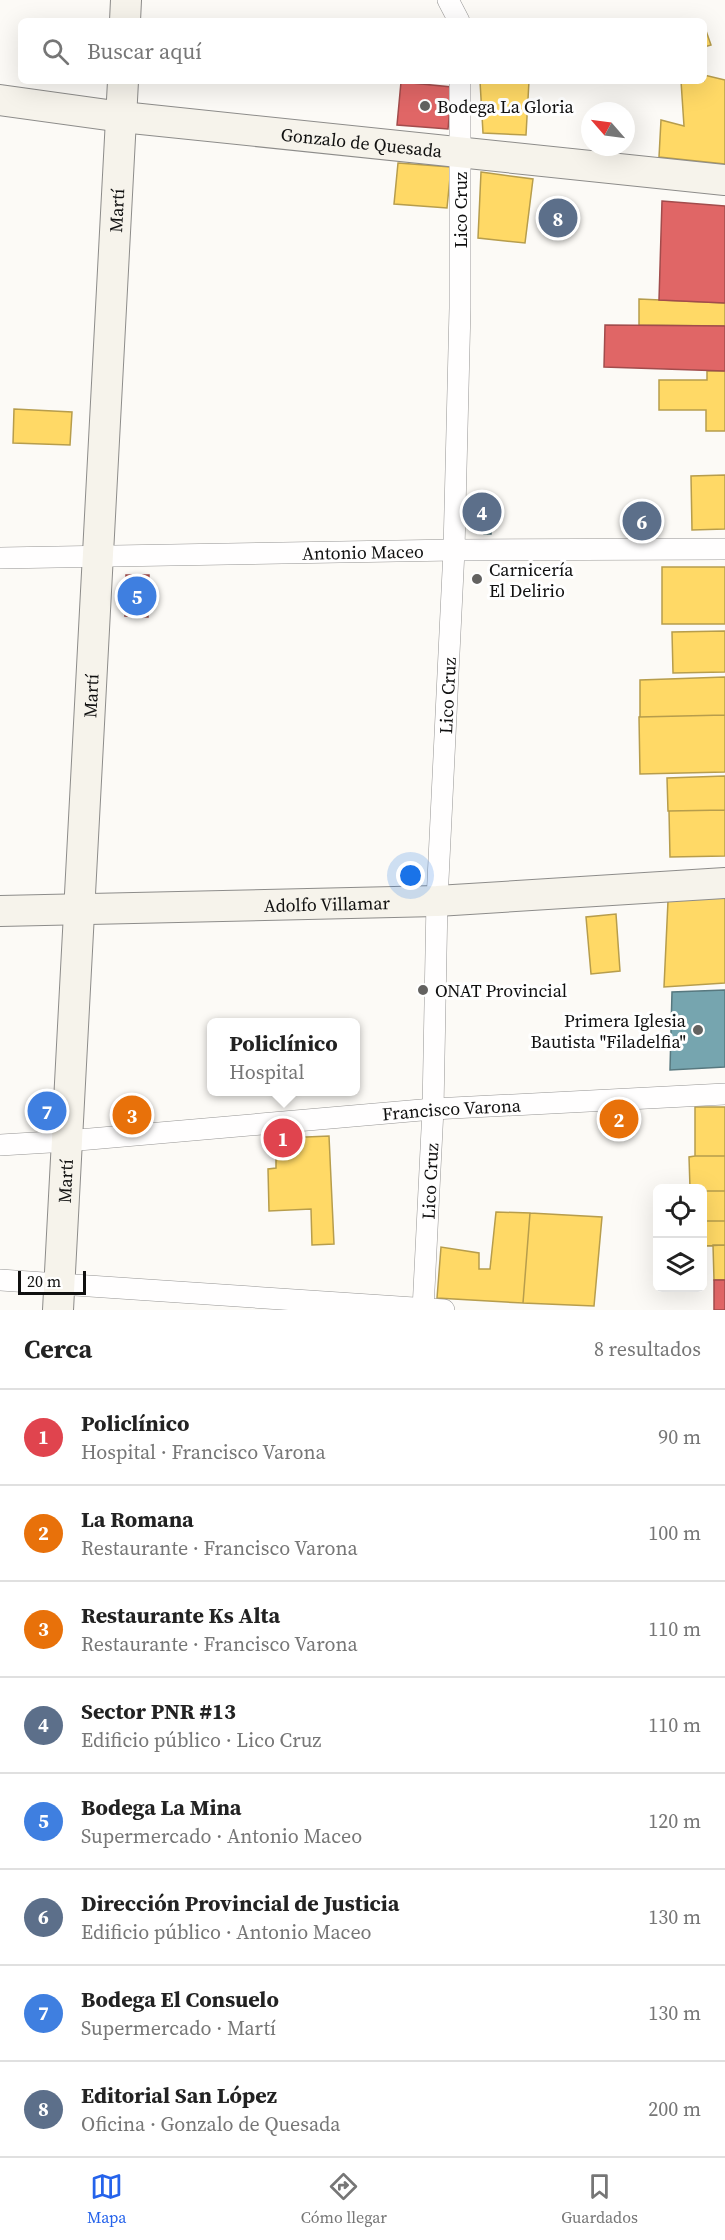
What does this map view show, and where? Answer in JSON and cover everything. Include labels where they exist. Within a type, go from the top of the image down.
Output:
[{"type":"main road","points":[[125,18],[126,0]]},
{"type":"main road","name":"Martí","points":[[59,1296],[123,84]]},
{"type":"main road","name":"Gonzalo de Quesada","points":[[0,100],[122,117],[725,180]]},
{"type":"main road","name":"Adolfo Villamar","points":[[0,911],[437,900],[725,883]]},
{"type":"street","points":[[448,0],[457,18]]},
{"type":"street","name":"Lico Cruz","points":[[430,1310],[437,900],[454,550],[460,319],[459,84]]},
{"type":"street","name":"Antonio Maceo","points":[[0,558],[454,550],[725,549]]},
{"type":"street","name":"Francisco Varona","points":[[0,1145],[433,1109],[725,1094]]},
{"type":"street","points":[[0,1280],[59,1296],[430,1310]]},
{"type":"building: Viviendas","points":[[707,34],[711,45],[707,46]]},
{"type":"building: Viviendas","points":[[707,76],[725,80],[725,164],[659,157],[661,120],[684,126],[681,84],[707,84]]},
{"type":"building: Viviendas","points":[[480,84],[529,84],[526,135],[483,133]]},
{"type":"building: Viviendas","points":[[398,163],[451,167],[447,208],[394,204]]},
{"type":"building: Viviendas","points":[[481,172],[533,179],[525,243],[478,238]]},
{"type":"building: Viviendas","points":[[639,299],[725,303],[725,326],[639,325]]},
{"type":"building: Viviendas","points":[[707,371],[725,371],[725,431],[706,431],[706,410],[659,410],[659,380],[707,380]]},
{"type":"building: Viviendas","points":[[14,409],[72,412],[70,445],[13,443]]},
{"type":"building: Viviendas","points":[[725,475],[725,529],[692,530],[691,476]]},
{"type":"building: Viviendas","points":[[662,567],[725,567],[725,624],[662,624]]},
{"type":"building: Viviendas","points":[[725,631],[725,672],[673,673],[672,632]]},
{"type":"building: Viviendas","points":[[725,677],[725,715],[640,717],[640,680]]},
{"type":"building: Viviendas","points":[[725,715],[725,772],[640,774],[639,717]]},
{"type":"building: Viviendas","points":[[725,776],[725,810],[668,811],[667,778]]},
{"type":"building: Viviendas","points":[[725,810],[725,856],[670,857],[669,811]]},
{"type":"building: Viviendas","points":[[725,897],[725,983],[664,987],[668,901]]},
{"type":"building: Viviendas","points":[[616,914],[620,971],[591,974],[586,917]]},
{"type":"building: Viviendas","points":[[695,1107],[725,1107],[725,1156],[695,1156]]},
{"type":"building: Viviendas","points":[[329,1136],[334,1244],[312,1245],[311,1209],[269,1211],[268,1169],[276,1168],[276,1155],[285,1151],[283,1138]]},
{"type":"building: Viviendas","points":[[725,1156],[725,1191],[707,1191],[707,1184],[690,1184],[689,1157]]},
{"type":"building: Viviendas","points":[[707,1191],[725,1191],[725,1221],[707,1221]]},
{"type":"building: Viviendas","points":[[496,1212],[530,1213],[523,1303],[437,1298],[441,1247],[479,1253],[479,1269],[490,1269]]},
{"type":"building: Viviendas","points":[[530,1213],[602,1217],[594,1306],[523,1303]]},
{"type":"building: Viviendas","points":[[707,1221],[725,1221],[725,1245],[707,1246]]},
{"type":"building: Viviendas","points":[[713,1245],[725,1245],[725,1280],[714,1280]]},
{"type":"building: Comercios","name":"Bodega La Gloria","points":[[401,84],[452,87],[448,129],[397,125]]},
{"type":"building: Comercios","points":[[662,201],[725,206],[725,303],[659,300]]},
{"type":"building: Comercios","points":[[605,325],[725,326],[725,371],[604,367]]},
{"type":"building: Comercios","points":[[126,575],[149,575],[148,617],[125,616]]},
{"type":"building: Comercios","points":[[39,1095],[57,1097],[55,1126],[37,1125]]},
{"type":"building: Comercios","points":[[714,1280],[725,1280],[725,1310],[714,1310]]},
{"type":"building: Público","points":[[472,501],[493,503],[491,534],[484,534],[485,521],[471,521]]},
{"type":"building: Público","name":"Primera Iglesia Bautista \"Filadelfia\"","points":[[725,990],[725,1067],[670,1070],[672,992]]},
{"type":"place","name":"Bodega La Gloria","points":[[425,106]]},
{"type":"place","name":"Editorial San López","points":[[558,218]]},
{"type":"place","name":"Sector PNR #13","points":[[482,512]]},
{"type":"place","name":"Dirección Provincial de Justicia","points":[[642,521]]},
{"type":"place","name":"Carnicería El Delirio","points":[[477,579]]},
{"type":"place","name":"Bodega La Mina","points":[[137,596]]},
{"type":"place","name":"ONAT Provincial","points":[[423,990]]},
{"type":"place","name":"Primera Iglesia Bautista \"Filadelfia\"","points":[[698,1030]]},
{"type":"place","name":"Bodega El Consuelo","points":[[47,1111]]},
{"type":"place","name":"Restaurante Ks Alta","points":[[132,1115]]},
{"type":"place","name":"La Romana","points":[[619,1119]]},
{"type":"place","name":"Policlínico","points":[[283,1138]]}]
